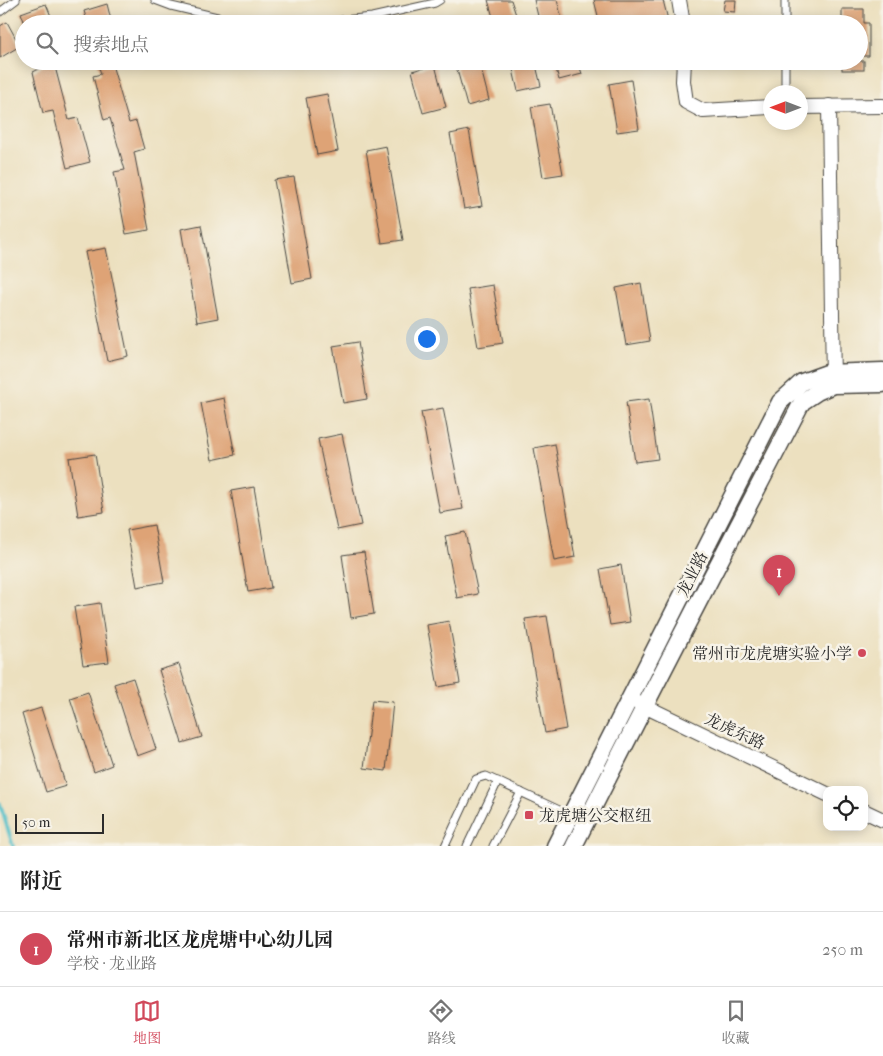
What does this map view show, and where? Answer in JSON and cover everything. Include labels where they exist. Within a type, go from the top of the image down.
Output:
[{"type":"street","points":[[680,0],[682,15]]},
{"type":"street","points":[[684,70],[686,102],[703,111],[763,108]]},
{"type":"street","points":[[829,106],[833,379]]},
{"type":"street","points":[[808,107],[883,106]]},
{"type":"street","name":"龙业路","points":[[555,846],[780,402],[802,382],[883,371]]},
{"type":"street","name":"龙业路","points":[[574,846],[643,706],[678,644],[802,402],[833,379],[883,384]]},
{"type":"street","name":"龙虎东路","points":[[629,698],[823,792]]},
{"type":"street","points":[[868,813],[883,820]]},
{"type":"lane","points":[[0,12],[16,0]]},
{"type":"lane","points":[[154,0],[209,15]]},
{"type":"lane","points":[[385,15],[435,3],[440,0]]},
{"type":"lane","points":[[785,0],[785,15]]},
{"type":"lane","points":[[785,70],[785,85]]},
{"type":"lane","points":[[445,846],[476,779],[486,776],[586,822]]},
{"type":"lane","points":[[467,846],[498,781]]},
{"type":"lane","points":[[493,846],[521,792]]},
{"type":"building","points":[[488,0],[511,0],[516,15],[492,15]]},
{"type":"building","points":[[534,0],[557,0],[561,15],[538,15]]},
{"type":"building","points":[[594,0],[663,0],[667,15],[598,15]]},
{"type":"building","points":[[725,0],[736,0],[735,12],[723,11]]},
{"type":"building","points":[[46,4],[51,15],[22,15],[21,13]]},
{"type":"building","points":[[107,4],[110,15],[85,15],[84,11]]},
{"type":"building","points":[[842,9],[864,9],[864,15],[842,15]]},
{"type":"building","points":[[7,22],[15,37],[15,49],[0,58],[0,26]]},
{"type":"building","points":[[868,23],[869,23],[868,56]]},
{"type":"building","points":[[37,70],[56,70],[69,120],[78,118],[90,162],[67,168],[53,111],[43,113],[33,72]]},
{"type":"building","points":[[100,70],[114,70],[129,123],[136,121],[144,149],[134,152],[149,230],[126,234],[114,172],[125,170],[110,118],[104,120],[93,76],[101,74]]},
{"type":"building","points":[[436,70],[446,107],[423,113],[412,71]]},
{"type":"building","points":[[457,70],[481,70],[489,100],[467,106]]},
{"type":"building","points":[[513,70],[537,70],[541,86],[518,91]]},
{"type":"building","points":[[556,70],[581,70],[582,74],[559,80]]},
{"type":"building","points":[[631,80],[639,129],[617,132],[609,84]]},
{"type":"building","points":[[327,94],[338,151],[317,155],[306,98]]},
{"type":"building","points":[[550,104],[563,174],[543,177],[531,107]]},
{"type":"building","points":[[469,130],[482,206],[464,209],[450,134]]},
{"type":"building","points":[[386,146],[403,240],[382,243],[366,150]]},
{"type":"building","points":[[294,177],[312,279],[292,283],[274,180]]},
{"type":"building","points":[[201,225],[218,318],[197,322],[181,229]]},
{"type":"building","points":[[106,248],[128,356],[107,361],[85,252]]},
{"type":"building","points":[[641,283],[650,341],[626,345],[616,288]]},
{"type":"building","points":[[493,285],[503,343],[478,347],[468,289]]},
{"type":"building","points":[[358,342],[367,399],[343,403],[333,346]]},
{"type":"building","points":[[224,398],[235,455],[212,460],[201,403]]},
{"type":"building","points":[[649,399],[658,459],[635,462],[626,402]]},
{"type":"building","points":[[443,408],[463,509],[440,513],[421,412]]},
{"type":"building","points":[[342,434],[361,525],[337,530],[318,439]]},
{"type":"building","points":[[555,444],[575,557],[554,561],[534,448]]},
{"type":"building","points":[[95,454],[104,512],[78,516],[69,458]]},
{"type":"building","points":[[254,487],[271,588],[248,592],[231,491]]},
{"type":"building","points":[[154,525],[164,582],[137,587],[127,530]]},
{"type":"building","points":[[465,532],[478,594],[457,598],[445,536]]},
{"type":"building","points":[[364,552],[374,614],[351,618],[342,555]]},
{"type":"building","points":[[621,565],[630,622],[610,625],[600,569]]},
{"type":"building","points":[[100,603],[109,662],[83,665],[74,607]]},
{"type":"building","points":[[547,616],[566,729],[545,733],[525,619]]},
{"type":"building","points":[[449,621],[460,683],[438,687],[427,625]]},
{"type":"building","points":[[179,664],[202,737],[182,743],[159,670]]},
{"type":"building","points":[[133,678],[156,749],[137,756],[114,684]]},
{"type":"building","points":[[88,692],[112,765],[94,772],[70,698]]},
{"type":"building","points":[[372,700],[393,702],[386,771],[364,768]]},
{"type":"building","points":[[41,708],[66,786],[46,792],[22,714]]},
{"type":"waterway","points":[[0,804],[13,846]]},
{"type":"place","name":"常州市新北区龙虎塘中心幼儿园","points":[[779,596]]},
{"type":"place","name":"常州市龙虎塘实验小学","points":[[862,653]]},
{"type":"place","name":"龙虎塘公交枢纽","points":[[529,815]]}]
